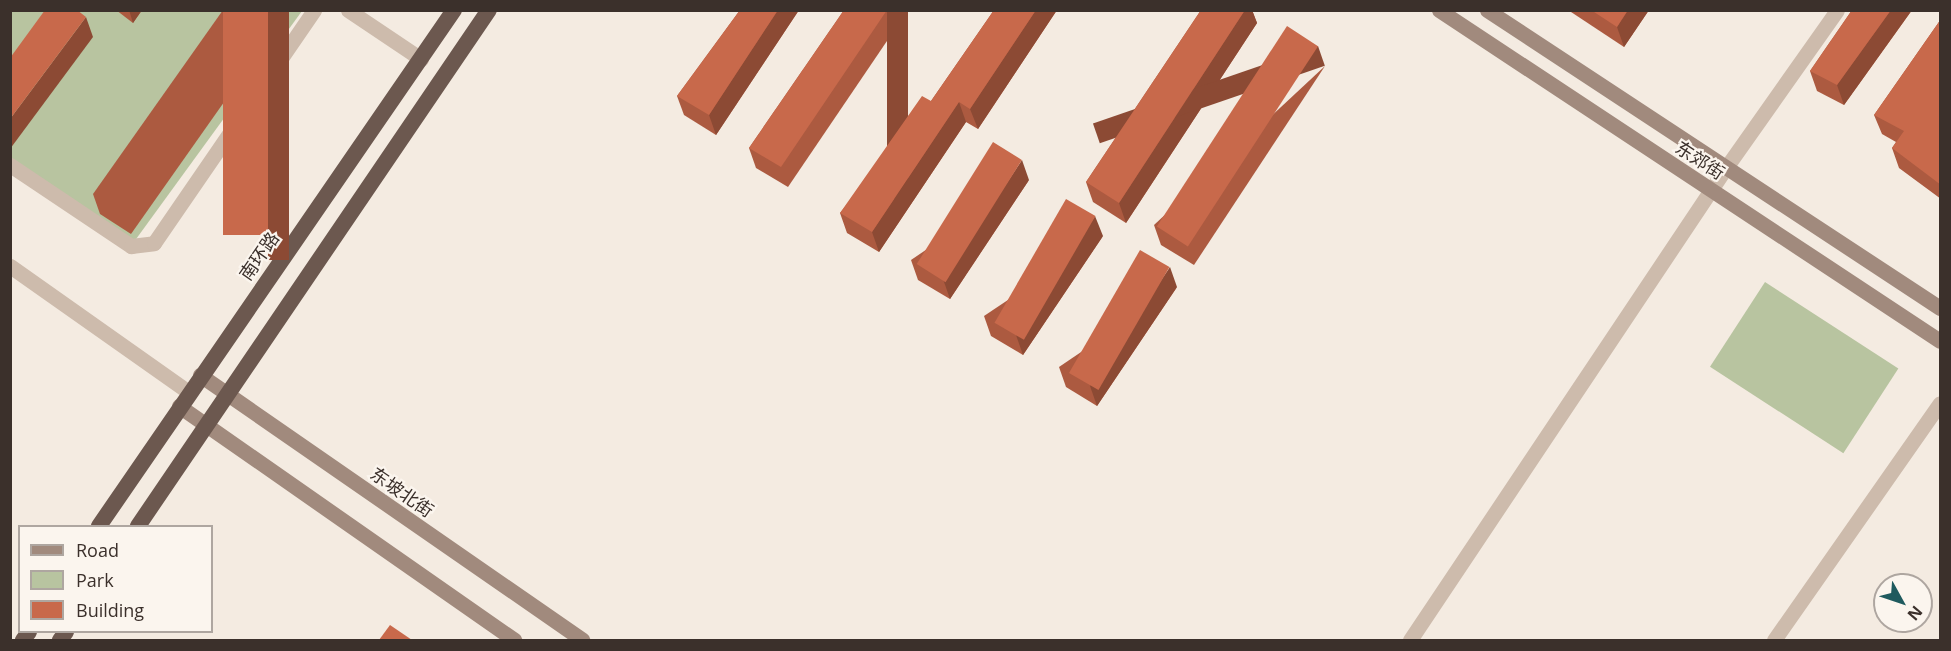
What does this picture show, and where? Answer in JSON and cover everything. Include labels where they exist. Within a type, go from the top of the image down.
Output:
[{"type":"highway","name":"南环路","points":[[100,525],[183,399],[454,10]]},
{"type":"highway","points":[[139,525],[489,10]]},
{"type":"main road","name":"东郊街","points":[[1439,10],[1941,341]]},
{"type":"main road","name":"东郊街","points":[[1487,10],[1725,169],[1941,308]]},
{"type":"main road","name":"东坡北街","points":[[200,375],[582,640]]},
{"type":"main road","points":[[183,399],[206,426],[515,640]]},
{"type":"street","points":[[10,165],[131,246],[154,243],[314,10]]},
{"type":"street","points":[[348,10],[421,59]]},
{"type":"street","points":[[1410,640],[1713,191],[1725,169],[1837,10]]},
{"type":"street","points":[[10,266],[183,399]]},
{"type":"street","points":[[1774,640],[1941,403]]},
{"type":"green space","points":[[10,11],[302,11],[131,246],[11,164]]},
{"type":"green space","points":[[1765,282],[1898,369],[1843,453],[1710,367]]},
{"type":"building","points":[[45,10],[77,10],[86,17],[10,119],[10,58]]},
{"type":"building","points":[[223,10],[268,10],[268,235],[223,235]]},
{"type":"building","points":[[740,10],[778,10],[709,115],[677,96]]},
{"type":"building","points":[[844,10],[887,10],[781,167],[749,148]]},
{"type":"building","points":[[994,10],[1036,10],[970,109],[959,102],[872,232],[840,213],[922,96],[931,101]]},
{"type":"building","points":[[1201,10],[1245,10],[1119,203],[1086,182]]},
{"type":"building","points":[[1591,10],[1628,10],[1617,27]]},
{"type":"building","points":[[1852,10],[1891,10],[1837,85],[1810,71]]},
{"type":"building","points":[[1941,19],[1941,185],[1892,148],[1904,131],[1874,115]]},
{"type":"building","points":[[1287,26],[1318,46],[1188,247],[1157,226]]},
{"type":"building","points":[[993,142],[1022,160],[946,282],[917,264]]},
{"type":"building","points":[[1066,199],[1095,216],[1024,340],[994,323]]},
{"type":"building","points":[[1140,250],[1169,267],[1098,390],[1069,373]]},
{"type":"building","points":[[390,625],[412,640],[379,640]]}]
